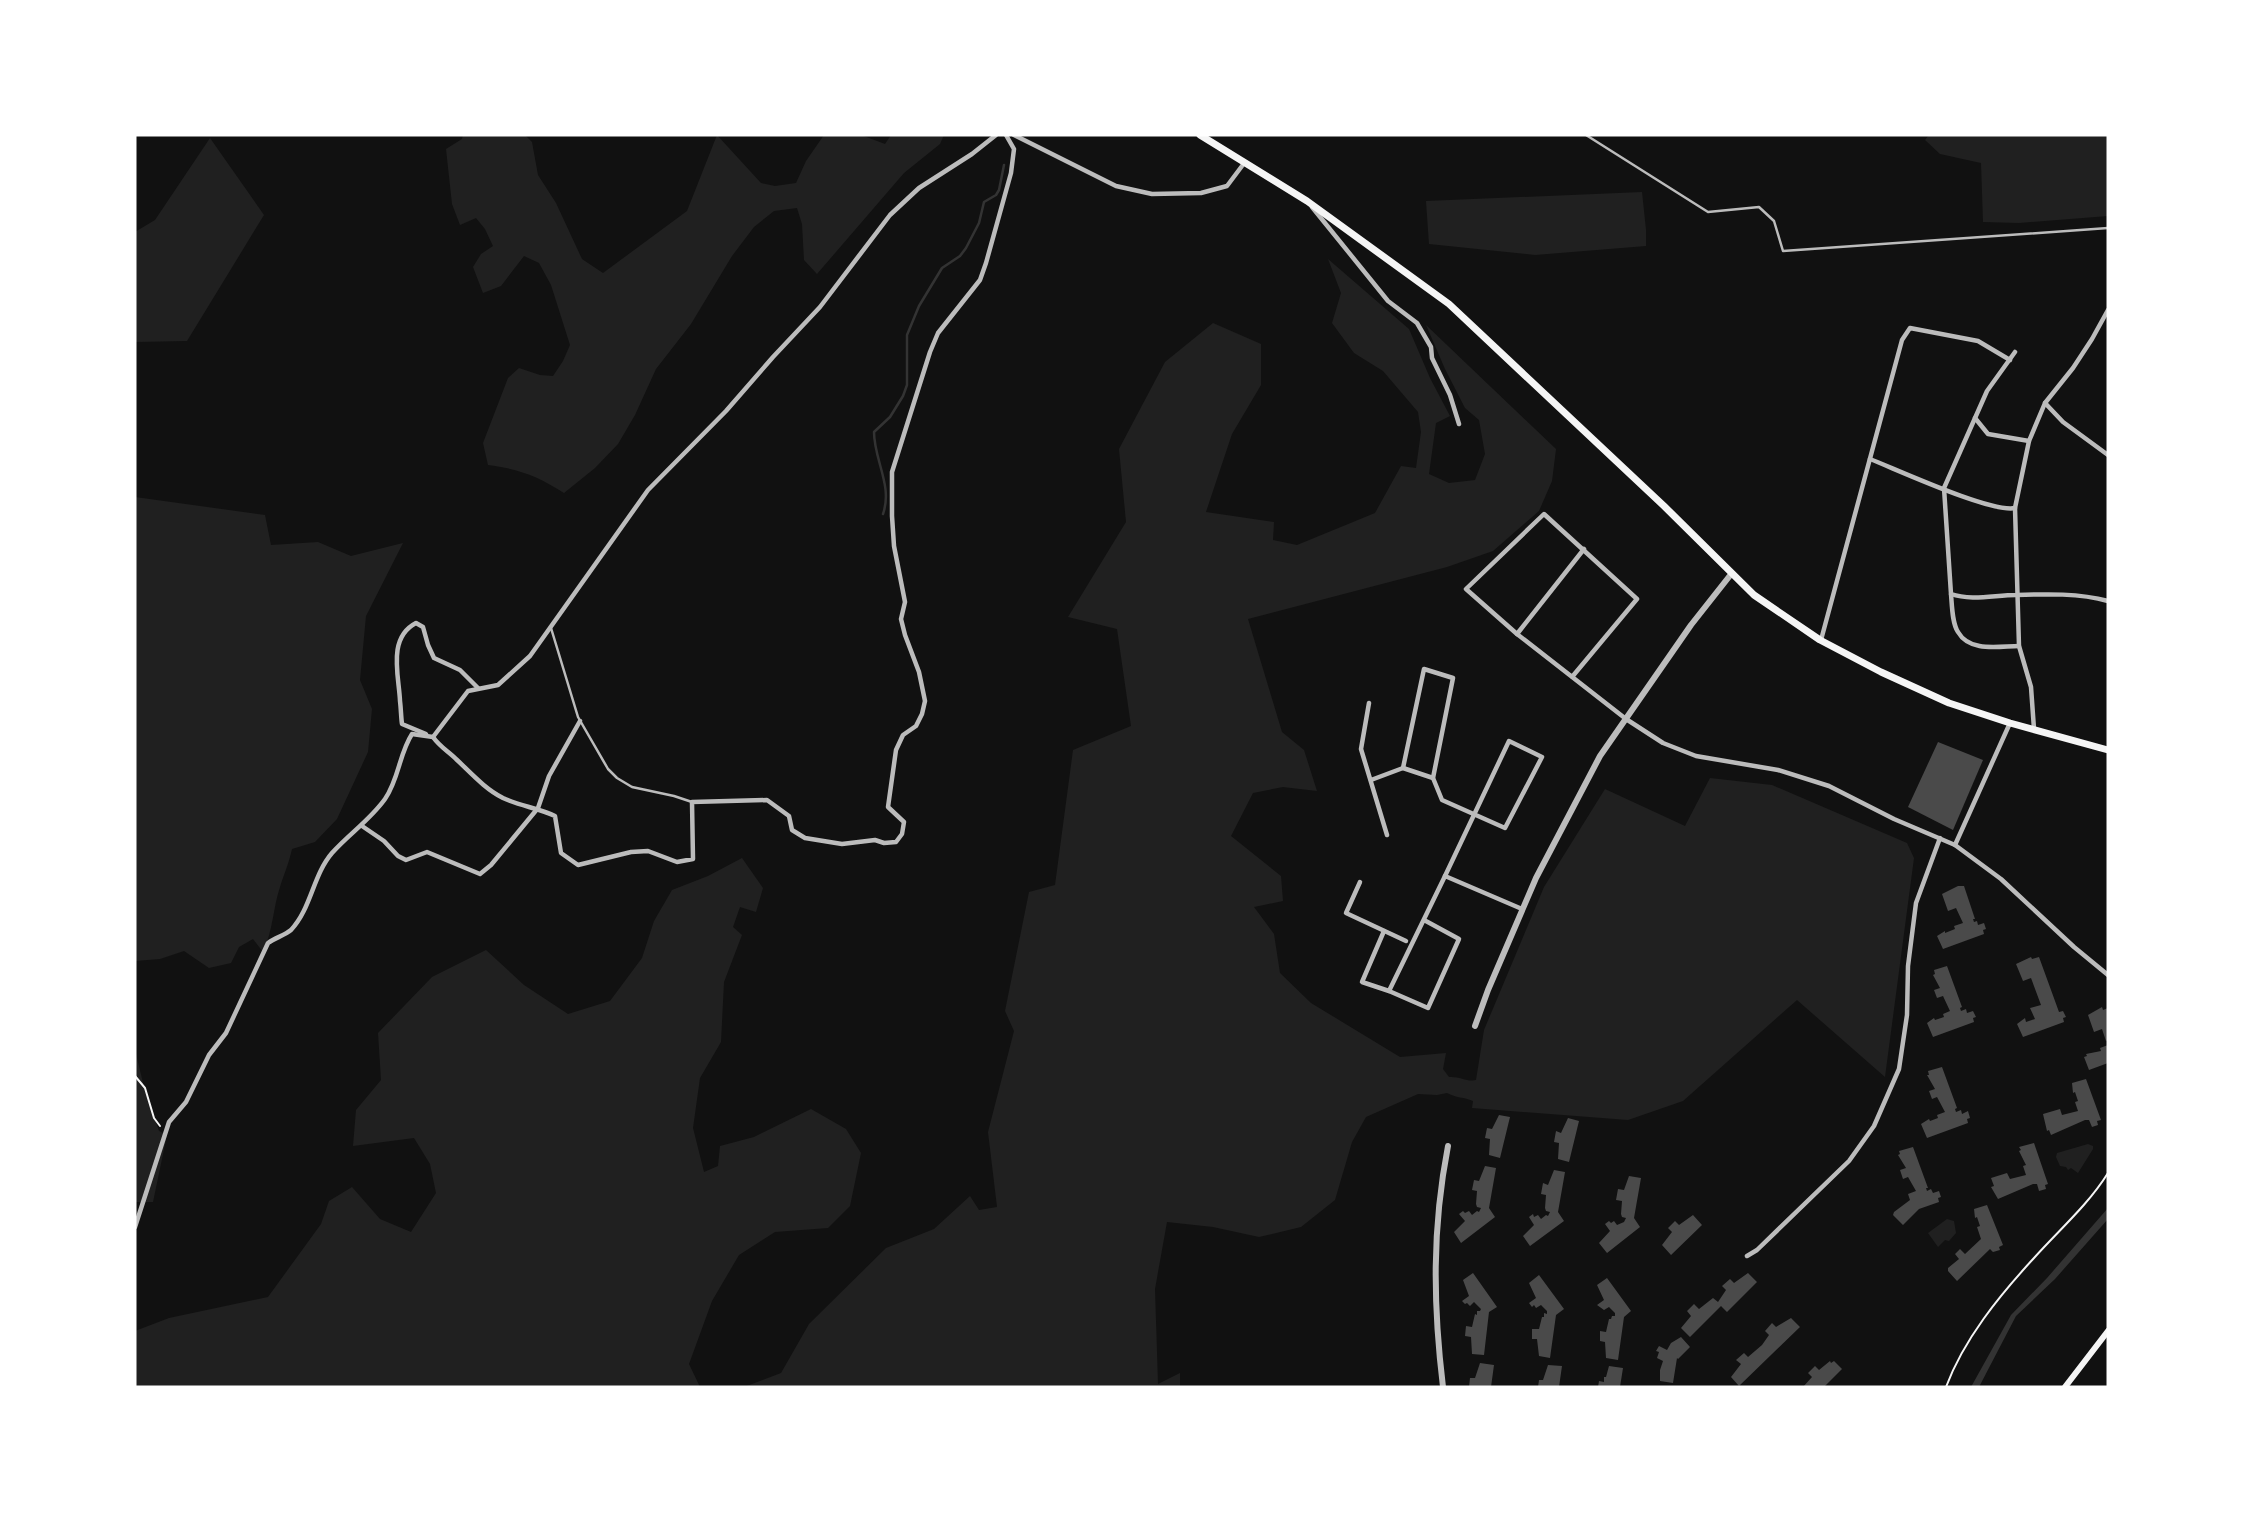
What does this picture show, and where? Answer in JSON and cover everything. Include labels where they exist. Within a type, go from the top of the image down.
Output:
[{"type":"main road","points":[[1200,135],[1307,201],[1449,304],[1664,506],[1754,595],[1820,640],[1949,703],[2108,750]]},
{"type":"main road","points":[[2065,1387],[2108,1331]]},
{"type":"street","points":[[433,737],[468,691],[498,685],[530,656],[648,490],[726,411],[820,307],[890,215],[919,188],[996,135]]},
{"type":"street","points":[[478,688],[460,670],[434,658],[424,627],[416,623],[408,627],[398,649],[396,664],[402,724],[433,737],[441,748],[454,757],[475,779],[502,797],[555,816],[561,853],[578,865],[631,852],[648,851],[677,862],[693,859],[692,802],[767,800],[789,816],[792,830],[805,838],[842,845],[875,840],[884,843],[896,842],[902,834],[904,822],[888,807],[896,750],[904,735],[916,726],[925,701],[919,672],[901,619],[905,602],[894,546],[892,472],[938,333],[980,280],[1011,173],[1014,149],[1006,135]]},
{"type":"street","points":[[1014,135],[1116,186],[1152,194],[1200,193],[1227,186],[1245,162]]},
{"type":"street","points":[[1307,201],[1388,301],[1417,323],[1431,347],[1459,424]]},
{"type":"street","points":[[2034,730],[2031,687],[2019,646],[2015,508],[2029,441],[2045,403],[2079,359],[2108,310]]},
{"type":"street","points":[[1820,640],[1902,340],[1910,328],[1978,341],[2010,360]]},
{"type":"street","points":[[2015,352],[1987,391],[1944,488],[1951,594],[1957,632],[1971,644],[1990,648],[2019,646]]},
{"type":"street","points":[[2045,403],[2063,422],[2108,456]]},
{"type":"street","points":[[1974,418],[1988,434],[2029,441]]},
{"type":"street","points":[[1870,459],[1984,504],[2006,510],[2015,508]]},
{"type":"street","points":[[1572,677],[1637,599],[1544,514],[1466,589],[1517,634],[1572,677],[1626,719],[1663,743],[1696,757],[1778,770],[1829,786],[1894,819],[1955,845],[2001,879],[2108,975]]},
{"type":"street","points":[[1517,634],[1584,549]]},
{"type":"street","points":[[1475,1026],[1536,878],[1600,756],[1691,625],[1732,573]]},
{"type":"street","points":[[1951,594],[1962,598],[2017,594],[2076,595],[2108,601]]},
{"type":"street","points":[[1390,991],[1445,876],[1474,814],[1509,741],[1542,757],[1505,828],[1474,814],[1442,800],[1433,778],[1453,678],[1424,669],[1403,768]]},
{"type":"street","points":[[1369,703],[1361,749],[1387,835]]},
{"type":"street","points":[[362,826],[406,860],[427,852],[480,874],[491,865],[538,808],[549,776],[580,721]]},
{"type":"street","points":[[1955,845],[2010,723]]},
{"type":"street","points":[[135,1227],[169,1122],[186,1102],[209,1055],[226,1033],[268,943],[289,932],[298,920],[330,855],[362,826],[385,799],[400,768],[404,746],[412,734],[433,737]]},
{"type":"street","points":[[1371,780],[1403,768],[1433,778]]},
{"type":"street","points":[[1747,1256],[1757,1250],[1849,1161],[1874,1126],[1899,1069],[1916,903],[1940,838]]},
{"type":"street","points":[[1445,876],[1522,909]]},
{"type":"street","points":[[1360,882],[1346,913],[1406,941]]},
{"type":"street","points":[[1384,931],[1362,982],[1428,1008],[1459,939],[1424,920]]},
{"type":"street","points":[[1443,1387],[1436,1326],[1435,1241],[1448,1146]]},
{"type":"lane","points":[[1586,135],[1708,212],[1759,207],[1774,222],[1783,251],[2108,228]]},
{"type":"lane","points":[[551,627],[580,721],[608,769],[632,787],[692,802]]},
{"type":"path","points":[[135,1076],[145,1088],[154,1118],[163,1130]]},
{"type":"path","points":[[1946,1387],[1983,1318],[2032,1259],[2095,1194],[2108,1173]]},
{"type":"shaded area","points":[[463,135],[525,135],[532,142],[538,175],[556,203],[582,259],[603,273],[687,211],[717,135],[761,183],[775,186],[796,183],[806,161],[824,135],[861,135],[885,144],[891,135],[944,135],[940,144],[904,173],[817,274],[804,260],[802,224],[797,208],[774,211],[754,227],[732,256],[691,324],[656,369],[618,444],[595,468],[564,493],[528,474],[488,465],[483,443],[508,378],[519,368],[553,376],[570,345],[551,285],[539,263],[524,256],[501,286],[483,293],[473,267],[481,254],[493,246],[476,218],[460,225],[452,204],[446,149],[462,139]]},
{"type":"shaded area","points":[[1929,135],[2108,135],[2108,216],[2019,223],[1983,222],[1981,163],[1940,154],[1925,140]]},
{"type":"shaded area","points":[[210,138],[264,215],[187,341],[135,342],[135,232],[155,220]]},
{"type":"shaded area","points":[[1642,192],[1646,246],[1535,255],[1429,244],[1426,201]]},
{"type":"shaded area","points":[[1328,259],[1409,329],[1450,416],[1436,423],[1429,474],[1449,483],[1475,480],[1485,454],[1479,420],[1465,408],[1426,325],[1556,449],[1552,481],[1539,511],[1493,551],[1447,567],[1248,619],[1282,732],[1304,750],[1317,791],[1283,787],[1253,793],[1231,836],[1281,876],[1283,901],[1254,907],[1274,934],[1280,973],[1311,1003],[1400,1057],[1446,1053],[1443,1069],[1449,1077],[1476,1080],[1484,1030],[1544,887],[1605,789],[1685,826],[1710,778],[1772,785],[1907,843],[1914,858],[1885,1077],[1797,1000],[1683,1101],[1628,1120],[1472,1108],[1473,1101],[1447,1093],[1418,1094],[1366,1117],[1352,1142],[1335,1200],[1301,1227],[1259,1237],[1213,1227],[1167,1222],[1155,1289],[1158,1384],[1180,1373],[1180,1387],[744,1387],[781,1373],[809,1324],[886,1248],[934,1229],[970,1196],[979,1210],[997,1207],[988,1132],[1014,1031],[1005,1011],[1029,892],[1055,885],[1073,750],[1131,726],[1117,629],[1068,617],[1126,522],[1119,449],[1165,362],[1213,323],[1261,344],[1261,385],[1232,434],[1206,512],[1274,522],[1273,540],[1297,545],[1375,513],[1401,466],[1416,468],[1421,432],[1418,412],[1383,371],[1354,353],[1332,323],[1341,293]]},
{"type":"shaded area","points":[[135,497],[265,515],[271,545],[318,542],[351,556],[403,543],[366,616],[360,680],[372,709],[368,752],[337,819],[315,842],[292,849],[263,952],[253,939],[239,947],[231,963],[209,968],[184,951],[160,959],[135,961]]},
{"type":"shaded area","points":[[742,858],[763,888],[756,912],[740,907],[733,927],[742,935],[724,982],[721,1042],[700,1078],[693,1128],[704,1172],[718,1166],[720,1146],[754,1137],[811,1109],[846,1129],[861,1153],[850,1206],[828,1228],[775,1232],[739,1255],[712,1301],[689,1364],[700,1387],[135,1387],[135,1331],[169,1318],[268,1297],[321,1224],[329,1201],[352,1187],[380,1219],[411,1232],[436,1193],[430,1164],[414,1138],[353,1146],[356,1110],[381,1080],[378,1033],[432,977],[486,950],[524,985],[568,1014],[610,1001],[642,958],[654,921],[672,890],[708,876]]},
{"type":"shaded area","points":[[135,1050],[159,1131],[167,1135],[153,1202],[135,1202]]},
{"type":"shaded area","points":[[2088,1144],[2093,1146],[2093,1149],[2078,1173],[2071,1168],[2068,1170],[2060,1166],[2057,1153]]},
{"type":"shaded area","points":[[2108,1208],[2108,1219],[2055,1279],[2016,1316],[1979,1387],[1971,1387],[2011,1315]]},
{"type":"shaded area","points":[[1947,1219],[1954,1221],[1956,1233],[1938,1247],[1928,1233]]},
{"type":"building","points":[[1938,742],[1983,760],[1953,830],[1908,807]]},
{"type":"building","points":[[1964,886],[1974,922],[1977,921],[1978,925],[1984,923],[1986,929],[1983,930],[1984,934],[1943,949],[1937,936],[1963,923],[1956,908],[1948,911],[1942,894]]},
{"type":"building","points":[[2031,957],[2039,957],[2059,1012],[2063,1011],[2066,1017],[2063,1018],[2064,1022],[2023,1037],[2017,1024],[2025,1018],[2026,1022],[2035,1019],[2030,1008],[2041,1005],[2031,978],[2023,981],[2016,964]]},
{"type":"building","points":[[1947,966],[1962,1007],[1961,1011],[1973,1011],[1976,1017],[1973,1018],[1974,1022],[1933,1037],[1927,1023],[1934,1018],[1944,1017],[1943,1014],[1950,1011],[1943,996],[1937,998],[1934,990],[1940,988],[1933,975],[1934,970]]},
{"type":"building","points":[[2102,1007],[2103,1010],[2108,1008],[2106,1041],[2102,1029],[2094,1032],[2088,1015]]},
{"type":"building","points":[[2108,1045],[2108,1063],[2089,1070],[2084,1057],[2086,1054],[2101,1051],[2100,1048]]},
{"type":"building","points":[[1942,1067],[1957,1108],[1956,1112],[1961,1110],[1962,1114],[1968,1111],[1970,1118],[1967,1119],[1968,1123],[1927,1138],[1921,1124],[1938,1118],[1937,1115],[1945,1112],[1937,1097],[1932,1099],[1929,1091],[1935,1089],[1927,1075],[1928,1071]]},
{"type":"building","points":[[2086,1079],[2101,1120],[2097,1121],[2098,1125],[2092,1127],[2089,1120],[2085,1120],[2051,1135],[2049,1130],[2047,1131],[2043,1114],[2060,1109],[2062,1115],[2078,1111],[2072,1083]]},
{"type":"building","points":[[1499,1115],[1510,1117],[1500,1158],[1489,1155],[1490,1139],[1485,1138],[1487,1128],[1492,1129]]},
{"type":"building","points":[[1568,1118],[1579,1121],[1569,1162],[1558,1159],[1559,1143],[1554,1142],[1556,1131],[1561,1133]]},
{"type":"building","points":[[2034,1143],[2048,1184],[2045,1185],[2046,1189],[2039,1191],[2037,1184],[2033,1184],[1998,1199],[1991,1187],[1994,1186],[1991,1178],[2007,1173],[2010,1179],[2026,1175],[2023,1166],[2026,1165],[2019,1147]]},
{"type":"building","points":[[1913,1147],[1927,1191],[1939,1191],[1941,1197],[1938,1198],[1939,1202],[1919,1209],[1903,1225],[1893,1215],[1894,1212],[1910,1200],[1908,1194],[1916,1191],[1908,1177],[1903,1179],[1900,1170],[1906,1168],[1898,1155],[1899,1151]]},
{"type":"building","points":[[1485,1166],[1496,1168],[1489,1208],[1495,1217],[1461,1243],[1454,1232],[1465,1221],[1459,1214],[1463,1211],[1469,1211],[1472,1215],[1479,1212],[1481,1208],[1476,1204],[1477,1191],[1472,1190],[1474,1180],[1479,1181]]},
{"type":"building","points":[[1554,1170],[1565,1172],[1558,1212],[1564,1221],[1530,1246],[1523,1236],[1534,1225],[1529,1217],[1533,1214],[1541,1219],[1548,1216],[1550,1212],[1545,1208],[1546,1195],[1541,1194],[1543,1183],[1548,1185]]},
{"type":"building","points":[[1629,1176],[1641,1178],[1634,1218],[1640,1227],[1607,1253],[1599,1243],[1610,1231],[1605,1224],[1614,1221],[1617,1225],[1626,1218],[1621,1214],[1622,1201],[1616,1200],[1618,1189],[1624,1190]]},
{"type":"building","points":[[1987,1205],[2003,1245],[1999,1247],[2000,1250],[1993,1252],[1990,1249],[1957,1281],[1948,1268],[1959,1259],[1955,1254],[1960,1249],[1965,1254],[1981,1239],[1974,1209]]},
{"type":"building","points":[[1693,1215],[1702,1225],[1671,1255],[1662,1245],[1672,1232],[1668,1228],[1675,1221],[1679,1225]]},
{"type":"building","points":[[1473,1273],[1497,1307],[1489,1312],[1484,1355],[1472,1354],[1471,1337],[1465,1336],[1466,1326],[1472,1327],[1475,1314],[1481,1309],[1474,1302],[1470,1306],[1462,1301],[1469,1296],[1463,1280]]},
{"type":"building","points":[[1748,1273],[1757,1282],[1727,1312],[1721,1306],[1690,1337],[1681,1328],[1691,1316],[1687,1311],[1694,1304],[1699,1309],[1713,1298],[1718,1302],[1726,1290],[1722,1286],[1730,1279],[1734,1283]]},
{"type":"building","points":[[1539,1275],[1564,1309],[1556,1315],[1550,1358],[1539,1356],[1537,1339],[1532,1339],[1532,1329],[1539,1329],[1544,1313],[1547,1314],[1541,1305],[1536,1308],[1529,1303],[1536,1298],[1529,1283]]},
{"type":"building","points":[[1607,1278],[1631,1311],[1624,1317],[1618,1360],[1606,1358],[1605,1342],[1600,1341],[1600,1331],[1606,1332],[1609,1319],[1615,1316],[1609,1307],[1604,1310],[1597,1305],[1604,1300],[1597,1285]]},
{"type":"building","points":[[1791,1318],[1800,1327],[1739,1386],[1731,1377],[1741,1364],[1736,1360],[1744,1353],[1748,1357],[1762,1345],[1769,1335],[1765,1331],[1772,1323],[1776,1327]]},
{"type":"building","points":[[1681,1337],[1690,1347],[1677,1358],[1673,1383],[1660,1381],[1663,1361],[1657,1358],[1659,1352],[1656,1351],[1659,1346],[1667,1350],[1671,1343]]},
{"type":"building","points":[[1834,1361],[1842,1369],[1824,1387],[1803,1387],[1812,1377],[1808,1373],[1815,1366],[1819,1370]]},
{"type":"building","points":[[1480,1363],[1494,1365],[1491,1387],[1469,1387],[1470,1378],[1475,1378]]},
{"type":"building","points":[[1548,1365],[1562,1366],[1559,1387],[1538,1387]]},
{"type":"building","points":[[1609,1366],[1623,1368],[1620,1387],[1598,1387],[1599,1381],[1604,1382]]},
{"type":"waterway","points":[[883,514],[885,483],[874,432],[890,417],[907,385],[907,335],[919,306],[942,268],[960,256],[966,248],[979,223],[984,202],[999,190],[1004,165]]}]
